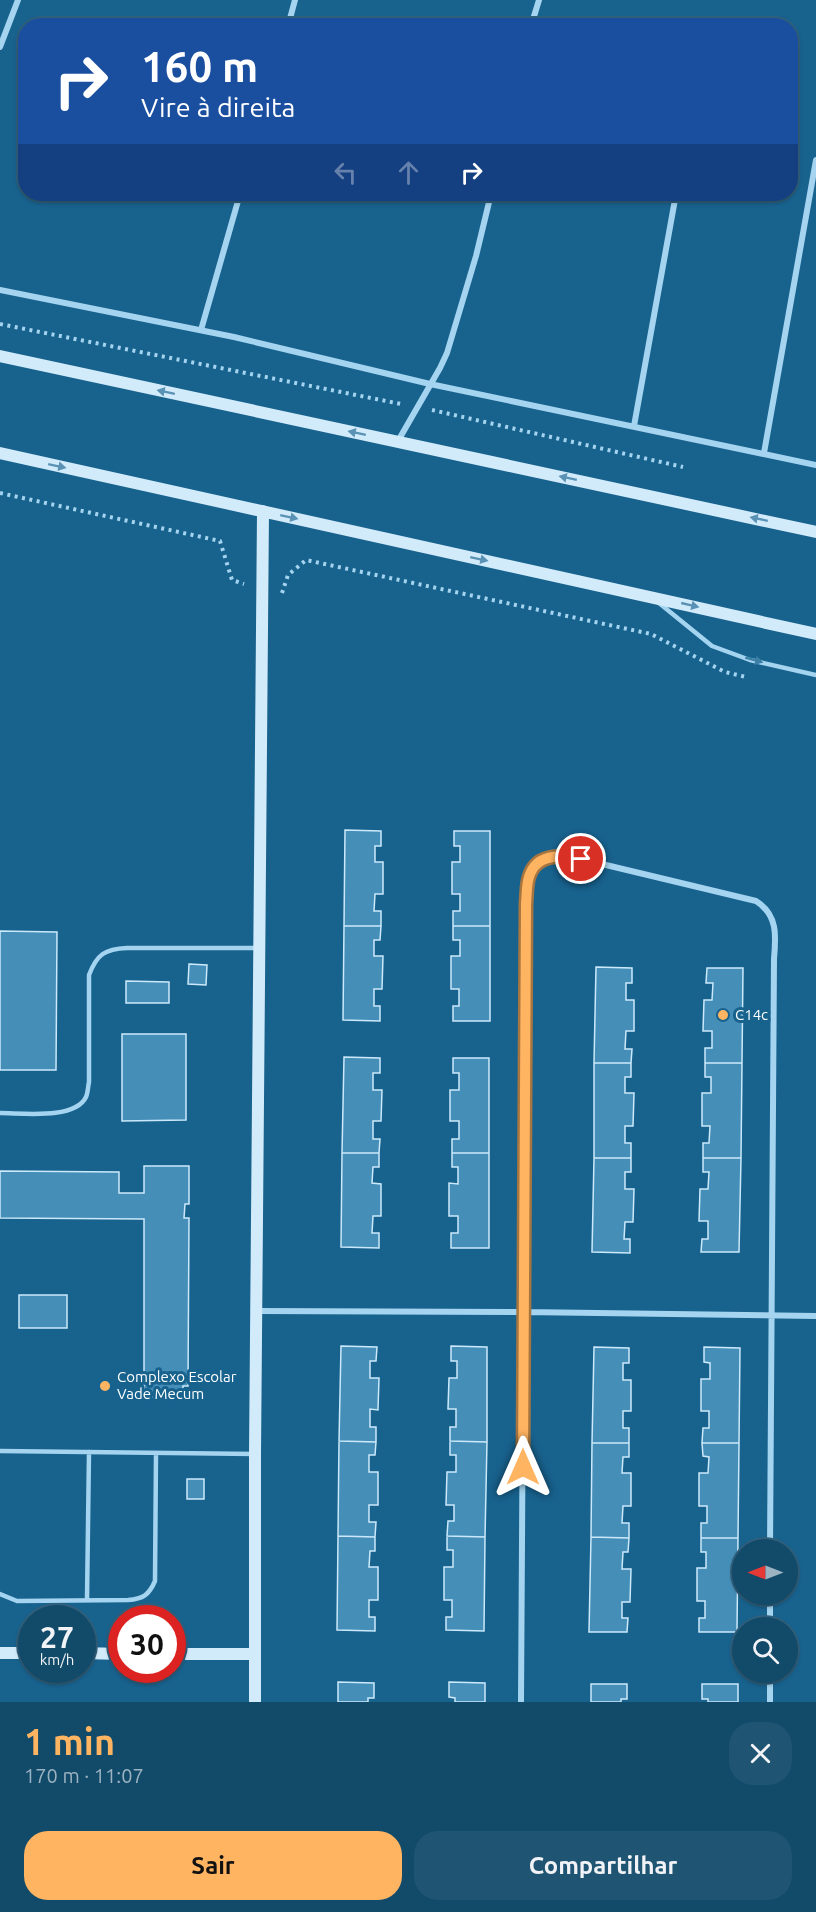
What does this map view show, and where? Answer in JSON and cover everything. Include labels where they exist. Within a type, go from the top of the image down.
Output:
[{"type":"street","points":[[0,47],[18,0]]},
{"type":"street","points":[[290,18],[295,0]]},
{"type":"street","points":[[533,18],[539,0]]},
{"type":"street","points":[[764,453],[816,160]]},
{"type":"street","points":[[201,330],[238,201]]},
{"type":"street","points":[[398,441],[447,352],[476,256],[489,201]]},
{"type":"street","points":[[634,426],[675,201]]},
{"type":"street","points":[[0,290],[201,330],[430,384],[816,465]]},
{"type":"street","points":[[0,356],[816,532]]},
{"type":"street","points":[[0,453],[816,634]]},
{"type":"street","points":[[255,1702],[263,511]]},
{"type":"street","points":[[521,1702],[526,904],[530,873],[542,860],[550,857],[567,856],[756,902],[769,912],[773,920],[776,939],[774,959],[770,1539]]},
{"type":"street","points":[[257,1311],[816,1316]]},
{"type":"street","points":[[0,1653],[18,1653]]},
{"type":"street","points":[[186,1654],[254,1654]]},
{"type":"street","points":[[770,1683],[770,1702]]},
{"type":"lane","points":[[652,597],[712,646],[750,660],[816,675]]},
{"type":"lane","points":[[0,1113],[67,1112],[79,1106],[87,1096],[89,975],[93,964],[102,954],[112,948],[260,948]]},
{"type":"lane","points":[[0,1451],[255,1454]]},
{"type":"lane","points":[[87,1600],[89,1452]]},
{"type":"lane","points":[[0,1594],[17,1601],[140,1599],[150,1592],[155,1581],[156,1453]]},
{"type":"path","points":[[0,324],[417,407],[683,467]]},
{"type":"path","points":[[0,493],[220,541],[232,580],[261,590],[282,594],[288,575],[306,560],[651,634],[725,672],[757,679]]},
{"type":"building","points":[[345,830],[381,831],[381,846],[375,846],[375,862],[383,862],[383,894],[375,894],[374,911],[381,911],[381,926],[344,926]]},
{"type":"building","points":[[454,831],[490,831],[490,926],[453,926],[453,911],[460,911],[460,894],[452,894],[452,862],[460,862],[460,846],[454,846]]},
{"type":"building","points":[[344,926],[381,926],[380,940],[374,940],[374,956],[383,956],[382,989],[374,989],[374,1006],[380,1006],[380,1021],[343,1020]]},
{"type":"building","points":[[453,926],[490,926],[490,1021],[453,1021],[453,1006],[459,1006],[459,989],[451,989],[451,956],[460,956],[460,940],[453,940]]},
{"type":"building","points":[[0,931],[57,932],[56,1070],[0,1070]]},
{"type":"building","points":[[189,964],[207,965],[206,985],[188,984]]},
{"type":"building","points":[[596,967],[632,968],[632,983],[626,983],[626,1000],[634,1000],[634,1031],[626,1031],[625,1049],[632,1049],[631,1063],[594,1063]]},
{"type":"building","name":"C14c","points":[[707,968],[743,968],[742,1063],[705,1063],[705,1048],[712,1048],[712,1031],[703,1031],[704,1000],[712,1000],[713,983],[706,983]]},
{"type":"building","points":[[126,981],[169,982],[169,1003],[126,1003]]},
{"type":"building","points":[[122,1034],[186,1034],[186,1120],[122,1121]]},
{"type":"building","points":[[344,1057],[380,1058],[380,1073],[373,1073],[373,1090],[382,1090],[381,1121],[373,1121],[373,1139],[380,1139],[379,1153],[342,1153]]},
{"type":"building","points":[[453,1058],[489,1058],[489,1153],[452,1153],[452,1139],[459,1139],[459,1121],[450,1121],[450,1090],[459,1090],[459,1073],[453,1073]]},
{"type":"building","points":[[594,1063],[631,1063],[631,1077],[625,1077],[625,1093],[634,1093],[633,1126],[625,1126],[625,1143],[631,1143],[631,1158],[594,1158]]},
{"type":"building","points":[[705,1063],[742,1063],[741,1158],[703,1158],[703,1143],[709,1143],[710,1126],[702,1126],[702,1093],[711,1093],[711,1077],[705,1077]]},
{"type":"building","points":[[342,1153],[379,1153],[379,1167],[373,1167],[372,1183],[381,1184],[381,1216],[373,1216],[372,1233],[379,1233],[379,1248],[341,1247]]},
{"type":"building","points":[[452,1153],[489,1153],[489,1248],[451,1248],[451,1233],[458,1233],[458,1216],[449,1216],[449,1183],[458,1184],[458,1167],[452,1167]]},
{"type":"building","points":[[594,1158],[631,1158],[631,1172],[625,1172],[625,1189],[634,1189],[633,1222],[625,1222],[624,1239],[630,1239],[630,1253],[592,1252]]},
{"type":"building","points":[[703,1158],[741,1158],[739,1252],[701,1252],[702,1239],[708,1239],[708,1221],[699,1221],[700,1189],[708,1189],[709,1172],[703,1172]]},
{"type":"building","points":[[144,1166],[189,1166],[189,1204],[185,1204],[184,1218],[189,1218],[188,1386],[183,1386],[183,1397],[144,1397],[144,1219],[0,1218],[0,1171],[119,1172],[119,1193],[144,1193]]},
{"type":"building","points":[[19,1295],[67,1295],[67,1328],[19,1328]]},
{"type":"building","points":[[341,1346],[377,1347],[376,1361],[370,1361],[370,1378],[379,1378],[378,1410],[370,1409],[370,1427],[376,1427],[376,1442],[339,1441]]},
{"type":"building","points":[[451,1346],[487,1347],[487,1442],[450,1441],[450,1427],[456,1427],[456,1409],[448,1409],[449,1378],[457,1378],[457,1361],[451,1361]]},
{"type":"building","points":[[594,1347],[629,1348],[629,1363],[623,1363],[623,1380],[631,1380],[631,1411],[623,1411],[623,1428],[629,1428],[629,1443],[592,1443]]},
{"type":"building","points":[[704,1347],[740,1348],[739,1443],[702,1443],[703,1428],[709,1428],[709,1411],[701,1411],[701,1379],[710,1379],[710,1363],[704,1362]]},
{"type":"building","points":[[339,1441],[376,1442],[375,1455],[369,1455],[369,1472],[378,1472],[378,1505],[369,1505],[369,1522],[376,1522],[375,1537],[338,1536]]},
{"type":"building","points":[[450,1441],[487,1442],[485,1537],[447,1536],[448,1521],[454,1521],[454,1505],[446,1505],[447,1472],[456,1472],[456,1455],[450,1455]]},
{"type":"building","points":[[592,1443],[629,1443],[629,1457],[623,1457],[622,1473],[631,1473],[631,1506],[623,1506],[622,1523],[629,1523],[629,1538],[591,1537]]},
{"type":"building","points":[[702,1443],[739,1443],[738,1538],[701,1538],[701,1523],[707,1523],[707,1506],[699,1506],[699,1473],[708,1473],[709,1457],[703,1456]]},
{"type":"building","points":[[187,1479],[204,1479],[204,1499],[187,1499]]},
{"type":"building","points":[[338,1536],[375,1537],[375,1551],[370,1551],[369,1567],[378,1567],[378,1600],[369,1600],[369,1617],[375,1617],[375,1631],[337,1630]]},
{"type":"building","points":[[447,1536],[485,1537],[484,1631],[446,1630],[446,1617],[452,1617],[452,1600],[444,1600],[444,1567],[453,1567],[453,1550],[447,1550]]},
{"type":"building","points":[[591,1537],[629,1538],[628,1552],[623,1552],[622,1569],[631,1569],[630,1602],[622,1602],[622,1618],[628,1618],[627,1632],[589,1632]]},
{"type":"building","points":[[701,1538],[738,1538],[732,1539],[732,1605],[737,1605],[737,1617],[732,1617],[732,1632],[699,1632],[699,1618],[705,1618],[705,1601],[697,1601],[697,1568],[706,1568],[706,1552],[701,1552]]},
{"type":"building","points":[[338,1682],[374,1683],[374,1698],[368,1698],[368,1702],[338,1702]]},
{"type":"building","points":[[449,1682],[485,1683],[485,1702],[455,1702],[455,1698],[449,1697]]},
{"type":"building","points":[[591,1684],[627,1684],[627,1699],[621,1699],[621,1702],[591,1702]]},
{"type":"building","points":[[702,1684],[738,1684],[738,1702],[708,1702],[708,1699],[702,1699]]},
{"type":"place","name":"C14c","points":[[723,1015]]},
{"type":"place","name":"Complexo Escolar Vade Mecum","points":[[105,1386]]},
{"type":"route","points":[[523,1467],[526,904],[528,882],[530,873],[542,860],[560,856],[581,859]]}]
